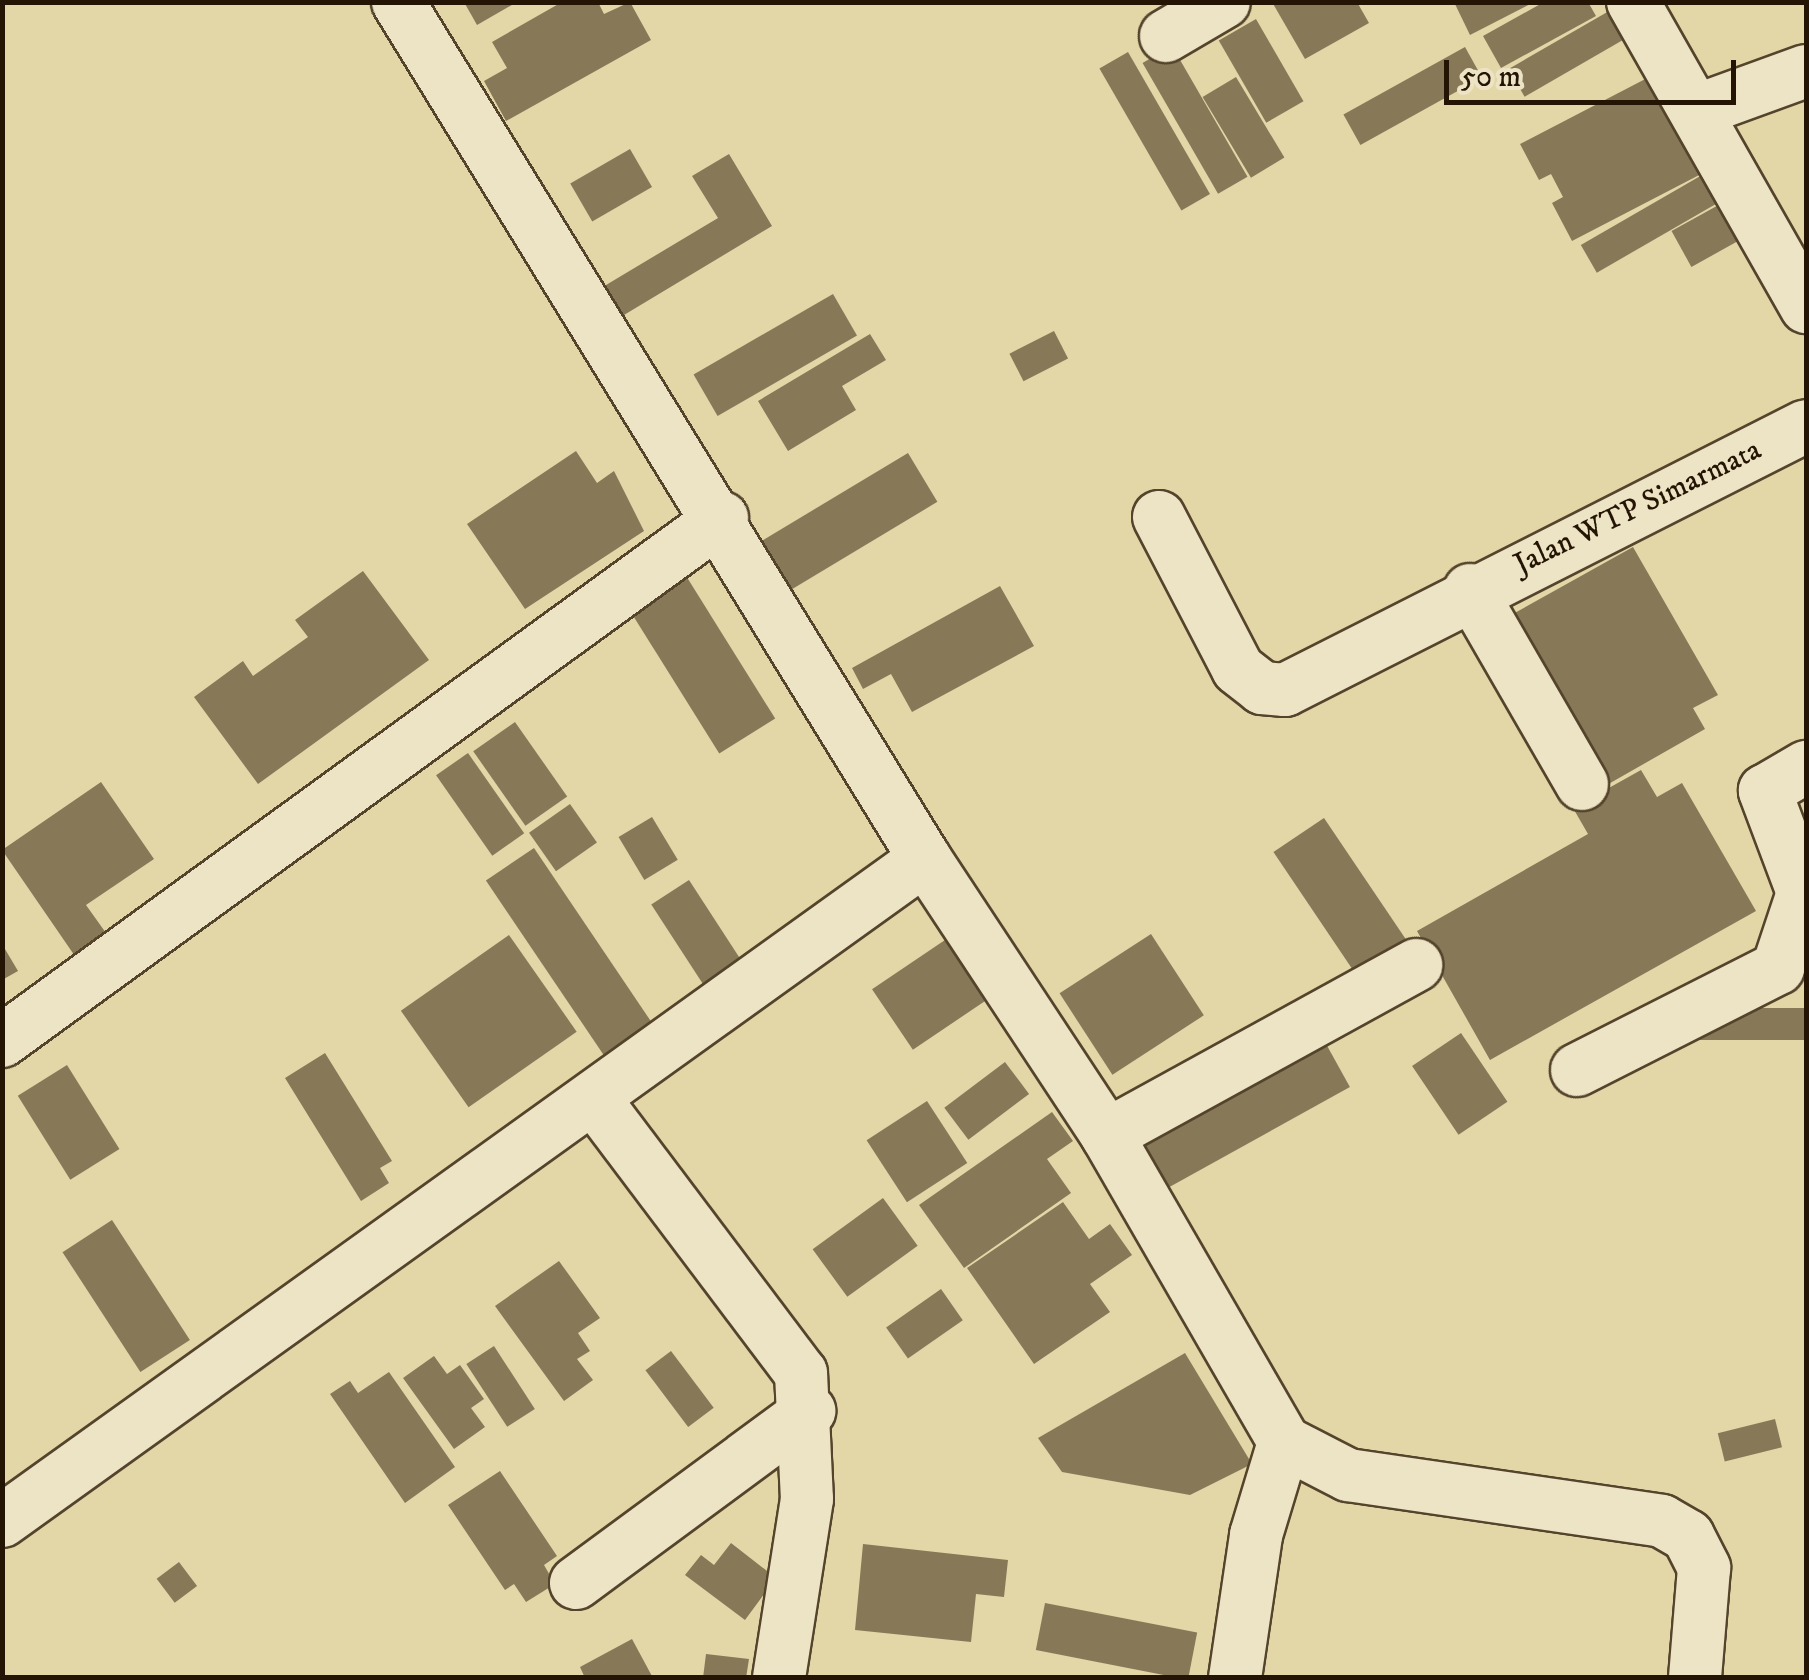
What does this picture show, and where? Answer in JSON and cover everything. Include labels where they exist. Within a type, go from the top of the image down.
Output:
[{"type":"street","points":[[398,2],[722,518],[925,858],[1106,1135],[1284,1442],[1348,1475],[1662,1521],[1688,1536],[1704,1568],[1696,1678]]},
{"type":"street","points":[[1166,36],[1224,2]]},
{"type":"street","points":[[1634,2],[1806,306]]},
{"type":"street","points":[[1696,111],[1806,71]]},
{"type":"street","name":"Jalan WTP Simarmata","points":[[1159,517],[1238,670],[1262,688],[1285,690],[1470,590],[1806,426]]},
{"type":"street","points":[[2,1041],[722,518]]},
{"type":"street","points":[[1470,590],[1582,784]]},
{"type":"street","points":[[1577,1070],[1778,968],[1804,885],[1765,791],[1806,766]]},
{"type":"street","points":[[2,1521],[596,1100],[925,858]]},
{"type":"street","points":[[1106,1135],[1416,965]]},
{"type":"street","points":[[596,1100],[801,1372],[810,1411],[807,1499],[779,1678]]},
{"type":"street","points":[[576,1583],[810,1411]]},
{"type":"street","points":[[1235,1678],[1256,1535],[1284,1442]]},
{"type":"building","points":[[464,2],[517,2],[477,25]]},
{"type":"building","points":[[562,2],[598,2],[604,14],[630,2],[651,40],[506,121],[484,81],[507,68],[492,42]]},
{"type":"building","points":[[1272,2],[1357,2],[1369,23],[1305,59]]},
{"type":"building","points":[[1454,2],[1534,2],[1470,35]]},
{"type":"building","points":[[1544,2],[1588,2],[1596,16],[1501,68],[1483,36]]},
{"type":"building","points":[[1616,7],[1632,35],[1525,97],[1509,69]]},
{"type":"building","points":[[1256,19],[1304,101],[1266,123],[1219,40]]},
{"type":"building","points":[[1172,46],[1248,177],[1218,194],[1143,63]]},
{"type":"building","points":[[1465,47],[1482,78],[1360,145],[1343,114]]},
{"type":"building","points":[[1128,52],[1210,194],[1181,211],[1099,68]]},
{"type":"building","points":[[1653,75],[1705,172],[1572,241],[1552,203],[1563,197],[1551,174],[1539,180],[1520,144]]},
{"type":"building","points":[[1236,77],[1284,158],[1251,178],[1203,97]]},
{"type":"building","points":[[630,149],[652,187],[592,222],[570,184]]},
{"type":"building","points":[[729,154],[772,226],[619,318],[601,288],[718,218],[692,176]]},
{"type":"building","points":[[1709,171],[1725,199],[1597,273],[1581,245]]},
{"type":"building","points":[[1724,202],[1744,238],[1691,267],[1672,231]]},
{"type":"building","points":[[833,294],[857,336],[718,416],[694,375]]},
{"type":"building","points":[[1054,331],[1068,359],[1024,381],[1009,354]]},
{"type":"building","points":[[870,334],[886,360],[842,386],[856,410],[788,451],[758,401]]},
{"type":"building","points":[[576,451],[597,483],[614,471],[644,531],[525,609],[467,524]]},
{"type":"building","points":[[908,453],[937,502],[788,591],[759,543]]},
{"type":"building","points":[[1633,547],[1718,695],[1693,708],[1705,729],[1598,790],[1502,620]]},
{"type":"building","points":[[363,571],[429,660],[258,784],[194,697],[243,661],[253,676],[308,637],[295,620]]},
{"type":"building","points":[[683,571],[775,719],[719,754],[627,606]]},
{"type":"building","points":[[1000,586],[1034,646],[912,712],[891,674],[863,689],[852,668]]},
{"type":"building","points":[[515,722],[567,797],[525,826],[473,751]]},
{"type":"building","points":[[468,753],[524,833],[492,856],[436,775]]},
{"type":"building","points":[[1641,770],[1657,797],[1682,783],[1756,911],[1490,1060],[1417,931],[1588,834],[1573,808]]},
{"type":"building","points":[[101,782],[154,859],[86,905],[111,940],[79,962],[2,850]]},
{"type":"building","points":[[570,804],[597,843],[556,871],[529,833]]},
{"type":"building","points":[[652,817],[678,860],[644,880],[619,837]]},
{"type":"building","points":[[1324,818],[1413,950],[1362,984],[1273,852]]},
{"type":"building","points":[[534,848],[656,1030],[608,1062],[486,880]]},
{"type":"building","points":[[689,880],[748,971],[710,995],[651,905]]},
{"type":"building","points":[[1151,934],[1204,1015],[1112,1075],[1060,993]]},
{"type":"building","points":[[509,935],[577,1032],[469,1107],[401,1011]]},
{"type":"building","points":[[945,940],[986,1001],[913,1050],[872,989]]},
{"type":"building","points":[[2,944],[18,971],[2,980]]},
{"type":"building","points":[[1656,1008],[1806,1008],[1806,1040],[1656,1040]]},
{"type":"building","points":[[1315,1024],[1350,1087],[1164,1190],[1130,1127]]},
{"type":"building","points":[[1461,1033],[1507,1102],[1458,1135],[1412,1066]]},
{"type":"building","points":[[325,1053],[392,1161],[380,1168],[389,1183],[361,1201],[285,1078]]},
{"type":"building","points":[[1005,1062],[1029,1094],[968,1140],[944,1108]]},
{"type":"building","points":[[67,1065],[119,1149],[70,1180],[18,1096]]},
{"type":"building","points":[[927,1101],[967,1163],[907,1202],[867,1140]]},
{"type":"building","points":[[1052,1112],[1073,1141],[1047,1159],[1071,1193],[964,1268],[919,1205]]},
{"type":"building","points":[[883,1198],[918,1246],[847,1297],[813,1249]]},
{"type":"building","points":[[1063,1202],[1089,1239],[1110,1224],[1132,1255],[1090,1284],[1110,1312],[1034,1364],[967,1268]]},
{"type":"building","points":[[112,1220],[190,1340],[140,1372],[63,1252]]},
{"type":"building","points":[[559,1261],[600,1318],[578,1333],[590,1351],[577,1359],[593,1380],[564,1401],[495,1306]]},
{"type":"building","points":[[941,1289],[963,1320],[908,1359],[886,1327]]},
{"type":"building","points":[[494,1346],[535,1409],[507,1427],[466,1364]]},
{"type":"building","points":[[671,1351],[714,1408],[688,1427],[645,1370]]},
{"type":"building","points":[[1185,1353],[1252,1464],[1190,1495],[1062,1472],[1038,1438]]},
{"type":"building","points":[[434,1356],[447,1374],[460,1365],[484,1399],[471,1408],[485,1427],[454,1449],[403,1378]]},
{"type":"building","points":[[389,1372],[455,1467],[405,1503],[330,1394],[350,1381],[358,1393]]},
{"type":"building","points":[[1775,1419],[1782,1447],[1725,1461],[1718,1433]]},
{"type":"building","points":[[500,1471],[557,1556],[544,1565],[555,1584],[526,1602],[514,1584],[505,1590],[448,1505]]},
{"type":"building","points":[[731,1543],[776,1578],[745,1620],[685,1575],[701,1555],[714,1565]]},
{"type":"building","points":[[863,1544],[1008,1560],[1004,1597],[976,1594],[971,1642],[855,1630]]},
{"type":"building","points":[[179,1562],[197,1586],[175,1603],[157,1579]]},
{"type":"building","points":[[1045,1603],[1197,1633],[1188,1678],[1036,1650]]},
{"type":"building","points":[[632,1639],[653,1678],[585,1678],[580,1667]]},
{"type":"building","points":[[706,1654],[749,1659],[746,1678],[703,1678]]}]
